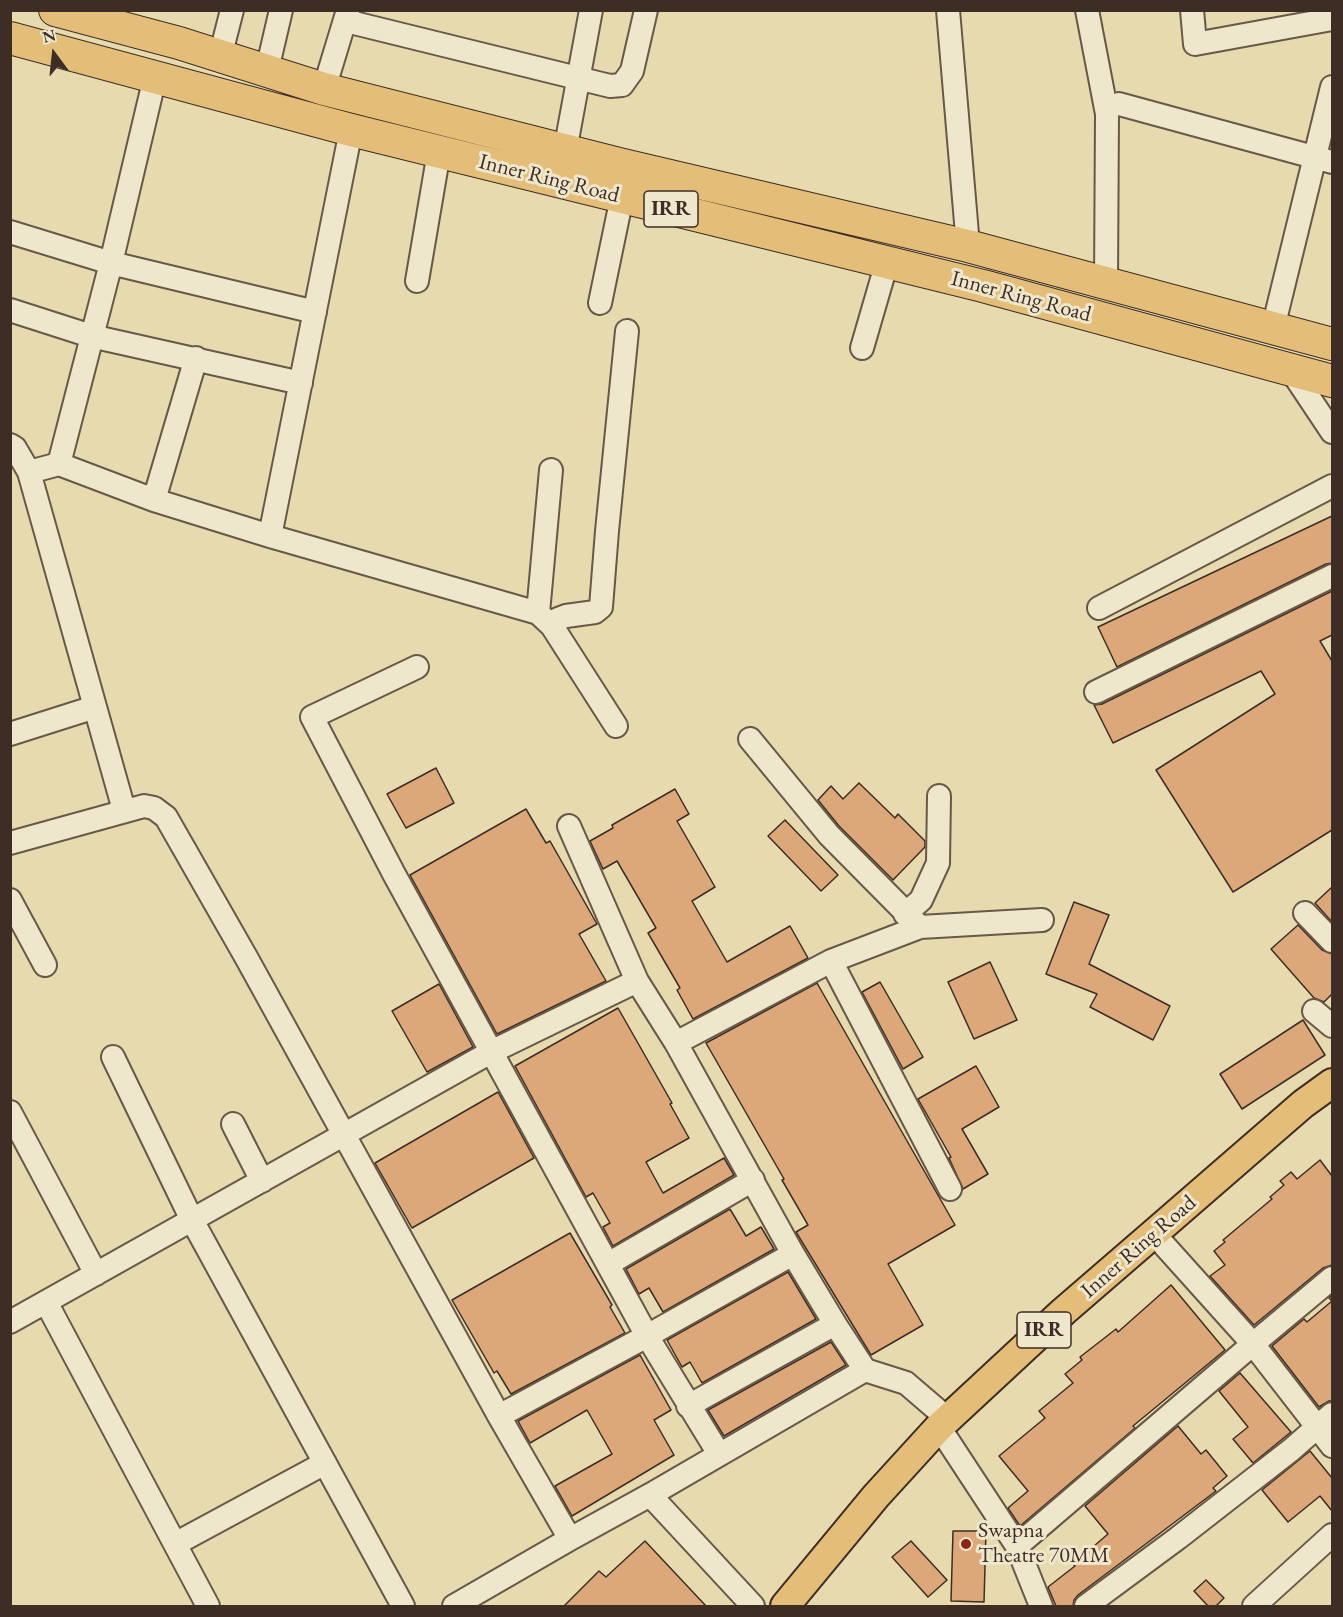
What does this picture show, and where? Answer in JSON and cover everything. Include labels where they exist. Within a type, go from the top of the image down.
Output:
[{"type":"highway","name":"Inner Ring Road","points":[[55,10],[120,19],[179,43],[324,89],[565,151],[968,246],[1332,344]]},
{"type":"highway","name":"Inner Ring Road","points":[[10,38],[351,130],[888,262],[1332,381]]},
{"type":"highway","points":[[1132,326],[1141,293]]},
{"type":"main road","name":"Inner Ring Road","points":[[785,1606],[876,1496],[1064,1311],[1303,1104],[1332,1083]]},
{"type":"main road","name":"Inner Ring Road","points":[[808,1606],[944,1429],[988,1403],[1164,1245],[1332,1103]]},
{"type":"street","points":[[220,57],[232,10]]},
{"type":"street","points":[[267,70],[281,10]]},
{"type":"street","points":[[565,151],[591,10]]},
{"type":"street","points":[[324,89],[347,16],[580,79],[610,86],[622,85],[632,71],[646,10]]},
{"type":"street","points":[[948,10],[968,246]]},
{"type":"street","points":[[1088,10],[1107,114],[1106,283]]},
{"type":"street","points":[[1192,10],[1196,44],[1332,19]]},
{"type":"street","points":[[59,464],[111,263],[155,77]]},
{"type":"street","points":[[1273,328],[1324,160],[1332,87]]},
{"type":"street","points":[[1119,104],[1324,160]]},
{"type":"street","points":[[270,536],[351,130]]},
{"type":"street","points":[[417,281],[439,152]]},
{"type":"street","points":[[600,303],[622,197]]},
{"type":"street","points":[[10,232],[111,263],[315,312]]},
{"type":"street","points":[[862,348],[888,262]]},
{"type":"street","points":[[10,310],[91,336],[301,383]]},
{"type":"street","points":[[29,472],[59,464],[154,500],[545,620],[595,612],[601,607],[606,531],[627,331]]},
{"type":"street","points":[[154,500],[196,358]]},
{"type":"street","points":[[1290,369],[1332,432]]},
{"type":"street","points":[[10,445],[15,448],[29,472],[124,810]]},
{"type":"street","points":[[551,470],[545,620],[616,726]]},
{"type":"street","points":[[1099,608],[1332,486]]},
{"type":"street","points":[[1096,692],[1332,576]]},
{"type":"street","points":[[417,667],[312,717],[394,874],[647,1336],[718,1454]]},
{"type":"street","points":[[10,734],[95,707]]},
{"type":"street","points":[[750,740],[829,835],[913,921]]},
{"type":"street","points":[[913,921],[938,863],[939,796]]},
{"type":"street","points":[[10,843],[144,806],[154,808],[166,818],[499,1416],[570,1539]]},
{"type":"street","points":[[570,826],[637,981],[676,1043],[793,1254],[835,1324],[865,1370],[906,1383],[944,1429],[1017,1546],[1041,1606]]},
{"type":"street","points":[[10,900],[45,965]]},
{"type":"street","points":[[1305,914],[1332,941]]},
{"type":"street","points":[[676,1043],[831,961],[913,921],[1042,920]]},
{"type":"street","points":[[831,961],[950,1189]]},
{"type":"street","points":[[10,1322],[491,1052],[637,981]]},
{"type":"street","points":[[1314,1011],[1332,1026]]},
{"type":"street","points":[[113,1057],[192,1220],[403,1606]]},
{"type":"street","points":[[10,1112],[96,1274]]},
{"type":"street","points":[[232,1124],[262,1181]]},
{"type":"street","points":[[608,1264],[753,1180]]},
{"type":"street","points":[[1164,1245],[1252,1344],[1325,1420],[1332,1446]]},
{"type":"street","points":[[499,1416],[793,1254]]},
{"type":"street","points":[[1017,1546],[1332,1278]]},
{"type":"street","points":[[46,1302],[208,1606]]},
{"type":"street","points":[[688,1406],[835,1324]]},
{"type":"street","points":[[454,1606],[650,1496],[718,1454],[865,1370]]},
{"type":"street","points":[[1086,1606],[1178,1539],[1291,1450],[1325,1420]]},
{"type":"street","points":[[175,1544],[325,1463]]},
{"type":"street","points":[[650,1496],[753,1606]]},
{"type":"street","points":[[1254,1606],[1332,1535]]},
{"type":"building","points":[[1332,516],[1332,563],[1117,667],[1098,627]]},
{"type":"building","points":[[1332,591],[1332,635],[1320,641],[1332,661],[1332,830],[1233,892],[1156,770],[1275,694],[1261,671],[1113,743],[1094,705],[1102,704]]},
{"type":"building","points":[[436,768],[454,803],[406,828],[387,794]]},
{"type":"building","points":[[859,783],[895,818],[898,814],[925,841],[925,847],[893,880],[839,826],[818,800],[831,786],[843,799]]},
{"type":"building","points":[[675,789],[689,814],[677,821],[715,887],[692,901],[727,962],[790,926],[808,958],[693,1019],[677,990],[680,988],[648,933],[656,928],[617,861],[603,869],[590,841],[613,828],[612,825]]},
{"type":"building","points":[[526,809],[546,843],[550,841],[597,924],[579,934],[606,981],[497,1034],[410,875]]},
{"type":"building","points":[[785,820],[838,875],[821,891],[768,836]]},
{"type":"building","points":[[1332,887],[1332,922],[1315,903]]},
{"type":"building","points":[[1074,902],[1109,915],[1089,964],[1170,1006],[1153,1040],[1090,1007],[1097,994],[1046,974]]},
{"type":"building","points":[[1298,925],[1322,950],[1332,954],[1332,994],[1324,1002],[1314,998],[1271,949]]},
{"type":"building","points":[[990,962],[1017,1020],[974,1039],[948,982]]},
{"type":"building","points":[[880,982],[923,1057],[903,1069],[862,992]]},
{"type":"building","points":[[817,983],[955,1225],[888,1264],[923,1325],[871,1355],[796,1232],[808,1225],[706,1043]]},
{"type":"building","points":[[439,984],[473,1047],[427,1072],[392,1011]]},
{"type":"building","points":[[618,1008],[672,1103],[670,1104],[689,1138],[646,1162],[663,1193],[724,1158],[734,1175],[613,1246],[603,1227],[610,1223],[593,1193],[586,1197],[515,1066]]},
{"type":"building","points":[[1303,1020],[1325,1055],[1242,1109],[1220,1074]]},
{"type":"building","points":[[976,1066],[999,1107],[962,1129],[988,1174],[963,1189],[949,1158],[951,1157],[918,1099]]},
{"type":"building","points":[[498,1092],[534,1158],[412,1228],[375,1163]]},
{"type":"building","points":[[1320,1160],[1332,1176],[1332,1265],[1323,1268],[1254,1325],[1210,1276],[1225,1265],[1214,1251],[1225,1242],[1223,1240],[1272,1199],[1270,1197],[1284,1185],[1280,1181],[1291,1172],[1297,1179]]},
{"type":"building","points":[[730,1209],[746,1236],[761,1227],[774,1249],[663,1312],[649,1288],[639,1294],[626,1269]]},
{"type":"building","points":[[570,1233],[612,1305],[610,1307],[625,1333],[511,1394],[497,1371],[494,1373],[452,1300]]},
{"type":"building","points":[[788,1272],[816,1319],[702,1383],[690,1362],[682,1367],[667,1340]]},
{"type":"building","points":[[1171,1285],[1225,1350],[1133,1426],[1135,1428],[1020,1526],[1008,1508],[1028,1491],[999,1456],[1045,1418],[1039,1411],[1073,1383],[1065,1374],[1082,1360],[1080,1357],[1116,1329],[1118,1332]]},
{"type":"building","points":[[1332,1301],[1332,1401],[1319,1407],[1272,1346],[1304,1319],[1307,1322]]},
{"type":"building","points":[[831,1342],[846,1365],[724,1436],[708,1410]]},
{"type":"building","points":[[640,1355],[671,1410],[654,1420],[674,1455],[572,1516],[555,1486],[612,1454],[587,1410],[530,1443],[518,1421]]},
{"type":"building","points":[[1240,1373],[1291,1432],[1253,1463],[1233,1439],[1248,1427],[1219,1391]]},
{"type":"building","points":[[1178,1426],[1201,1454],[1206,1450],[1227,1476],[1213,1488],[1216,1491],[1078,1595],[1073,1606],[1056,1606],[1048,1587],[1075,1566],[1073,1564],[1108,1534],[1085,1506]]},
{"type":"building","points":[[1310,1451],[1332,1478],[1332,1511],[1320,1496],[1288,1522],[1262,1490]]},
{"type":"building","points":[[953,1531],[986,1531],[984,1602],[951,1601]]},
{"type":"building","points":[[645,1541],[706,1606],[564,1606],[599,1571],[606,1577]]},
{"type":"building","points":[[911,1541],[947,1580],[928,1597],[892,1557]]},
{"type":"building","points":[[1206,1580],[1224,1598],[1216,1606],[1208,1606],[1194,1591]]},
{"type":"place","name":"Swapna Theatre 70MM","points":[[966,1544]]}]
